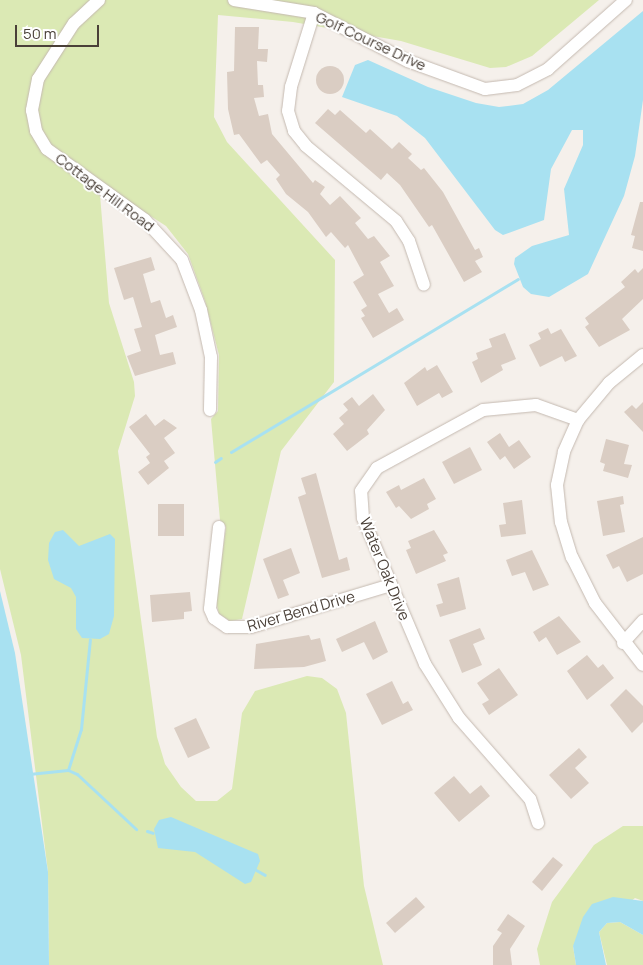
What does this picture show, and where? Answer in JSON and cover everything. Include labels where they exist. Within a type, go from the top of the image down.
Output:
[{"type":"street","name":"Cottage Hill Road","points":[[99,0],[84,12],[38,79],[32,110],[36,131],[47,148],[145,220],[182,260],[201,310],[211,357],[210,410]]},
{"type":"street","name":"Golf Course Drive","points":[[234,0],[314,13],[408,61],[485,89],[517,85],[548,69],[626,0]]},
{"type":"street","points":[[314,13],[291,87],[288,111],[294,132],[306,146],[396,221],[409,241],[424,285]]},
{"type":"street","points":[[643,355],[609,382],[578,420],[564,452],[557,485],[561,522],[572,557],[595,603],[623,643],[643,665]]},
{"type":"street","name":"Water Oak Drive","points":[[538,823],[530,799],[440,692],[391,585],[360,504],[361,491],[377,468],[490,408],[536,405],[578,420]]},
{"type":"street","name":"River Bend Drive","points":[[219,528],[210,609],[214,618],[227,627],[251,627],[391,585]]},
{"type":"street","points":[[623,643],[643,622]]},
{"type":"green space","points":[[0,0],[599,0],[532,56],[506,67],[490,68],[401,41],[293,22],[218,15],[214,117],[227,142],[335,260],[334,382],[281,451],[242,619],[230,621],[219,614],[216,601],[226,527],[220,520],[211,419],[218,411],[219,355],[205,301],[188,254],[166,226],[99,183],[109,303],[134,382],[135,396],[118,451],[157,737],[165,764],[181,787],[196,801],[217,801],[232,789],[242,713],[255,691],[307,676],[322,678],[337,689],[346,713],[364,886],[383,965],[49,965],[48,872],[21,655],[0,569]]},
{"type":"green space","points":[[623,826],[643,826],[643,901],[635,898],[573,946],[576,965],[540,965],[537,949],[552,902],[594,845]]},
{"type":"green space","points":[[620,922],[643,935],[643,965],[607,965],[599,932],[607,923]]},
{"type":"water","points":[[643,11],[643,100],[635,156],[624,196],[588,274],[549,297],[531,294],[523,287],[514,264],[515,258],[532,246],[569,235],[564,189],[583,145],[583,130],[572,130],[551,169],[544,220],[503,235],[495,230],[425,138],[397,116],[342,97],[355,65],[368,60],[428,87],[476,103],[499,107],[523,104],[548,90]]},
{"type":"water","points":[[63,530],[79,546],[110,534],[115,539],[114,616],[109,634],[100,639],[82,638],[76,629],[76,597],[71,588],[54,579],[48,560],[49,543],[55,532]]},
{"type":"water","points":[[0,591],[15,653],[48,872],[49,965],[0,965]]},
{"type":"water","points":[[171,817],[258,854],[260,861],[251,882],[245,884],[195,852],[158,848],[154,829],[159,820]]},
{"type":"water","points":[[613,897],[643,901],[643,935],[620,922],[607,923],[599,932],[606,965],[576,965],[573,946],[583,917],[592,904]]},
{"type":"building","points":[[235,27],[259,27],[258,49],[268,49],[267,62],[257,61],[258,85],[263,85],[264,97],[254,98],[259,116],[268,114],[272,134],[313,183],[315,180],[325,187],[320,194],[330,205],[340,196],[361,218],[355,223],[368,239],[374,236],[390,256],[380,262],[394,286],[378,294],[389,313],[397,308],[404,320],[373,338],[361,318],[365,316],[361,310],[367,306],[353,282],[364,275],[348,245],[345,248],[331,232],[326,237],[308,212],[286,194],[276,179],[280,175],[267,160],[261,164],[239,134],[234,135],[228,109],[227,72],[234,71]]},
{"type":"building","points":[[330,66],[340,70],[344,80],[340,90],[330,94],[320,90],[316,80],[320,70]]},
{"type":"building","points":[[328,109],[335,115],[340,110],[366,133],[370,129],[392,149],[399,142],[412,154],[408,158],[421,170],[424,168],[443,192],[475,250],[479,248],[483,257],[475,261],[482,272],[464,282],[432,225],[429,227],[400,185],[387,173],[381,180],[315,123]]},
{"type":"building","points":[[640,202],[643,202],[643,251],[632,248],[635,236],[631,235]]},
{"type":"building","points":[[151,257],[155,270],[143,274],[151,303],[160,300],[166,318],[173,315],[177,327],[155,335],[160,355],[173,352],[176,364],[135,376],[127,356],[141,351],[134,329],[142,327],[133,297],[124,300],[114,268]]},
{"type":"building","points":[[643,268],[643,299],[622,319],[630,330],[599,347],[585,327],[589,324],[585,318],[625,287],[621,282],[635,269],[638,273]]},
{"type":"building","points":[[548,328],[551,334],[561,329],[577,356],[565,362],[562,356],[540,367],[529,345],[541,339],[538,333]]},
{"type":"building","points":[[505,333],[516,359],[501,365],[503,370],[481,383],[472,362],[478,359],[476,353],[492,347],[489,339]]},
{"type":"building","points":[[437,365],[453,392],[442,398],[439,393],[417,406],[404,383],[425,367],[427,371]]},
{"type":"building","points":[[373,394],[385,410],[367,430],[369,434],[347,451],[333,434],[344,424],[339,418],[348,410],[343,404],[352,397],[359,406]]},
{"type":"building","points":[[643,402],[643,432],[624,412],[632,405],[636,409]]},
{"type":"building","points":[[146,414],[155,426],[164,419],[177,428],[164,438],[175,453],[164,461],[169,468],[148,485],[138,472],[150,463],[146,457],[150,454],[129,427]]},
{"type":"building","points":[[500,433],[509,447],[519,440],[531,457],[514,469],[505,456],[500,460],[487,442]]},
{"type":"building","points":[[606,439],[629,445],[624,464],[632,465],[628,478],[603,471],[605,464],[600,462]]},
{"type":"building","points":[[470,447],[482,470],[454,484],[442,462]]},
{"type":"building","points":[[316,473],[339,560],[347,557],[350,570],[322,578],[298,497],[306,494],[301,478]]},
{"type":"building","points":[[424,478],[436,499],[427,504],[429,509],[411,519],[399,506],[396,508],[386,492],[399,485],[401,490]]},
{"type":"building","points":[[623,496],[624,504],[620,505],[625,532],[603,536],[597,501]]},
{"type":"building","points":[[522,500],[526,534],[501,537],[499,525],[506,524],[503,503]]},
{"type":"building","points":[[158,504],[184,504],[184,536],[158,536]]},
{"type":"building","points":[[434,530],[448,553],[443,555],[446,561],[416,574],[406,550],[411,548],[408,541]]},
{"type":"building","points":[[643,537],[643,574],[627,582],[619,566],[613,569],[606,555]]},
{"type":"building","points":[[291,548],[300,573],[283,580],[289,595],[278,599],[263,559]]},
{"type":"building","points":[[532,550],[549,585],[533,591],[525,572],[512,576],[506,560]]},
{"type":"building","points":[[459,577],[466,609],[440,617],[436,605],[443,603],[437,584]]},
{"type":"building","points":[[190,592],[192,611],[184,612],[184,619],[152,622],[150,595]]},
{"type":"building","points":[[559,616],[581,642],[557,655],[546,637],[539,642],[533,632]]},
{"type":"building","points":[[375,621],[388,652],[373,660],[364,642],[342,652],[336,639]]},
{"type":"building","points":[[480,628],[485,639],[473,644],[482,665],[462,673],[449,640]]},
{"type":"building","points":[[309,635],[311,640],[320,638],[326,661],[304,667],[254,669],[256,644]]},
{"type":"building","points":[[587,655],[598,668],[603,664],[614,678],[587,700],[567,671]]},
{"type":"building","points":[[499,668],[518,695],[489,715],[482,704],[489,700],[477,683]]},
{"type":"building","points":[[392,681],[403,704],[408,701],[413,710],[382,725],[366,694]]},
{"type":"building","points":[[626,689],[643,706],[643,722],[632,733],[610,705]]},
{"type":"building","points":[[196,718],[210,748],[188,758],[174,728]]},
{"type":"building","points":[[579,748],[587,757],[575,768],[589,783],[571,799],[549,775]]},
{"type":"building","points":[[454,776],[470,794],[481,785],[490,796],[459,822],[434,793]]},
{"type":"building","points":[[553,857],[563,865],[542,891],[532,882]]},
{"type":"building","points":[[416,897],[425,907],[395,933],[386,923]]},
{"type":"building","points":[[508,914],[525,926],[510,949],[512,965],[493,965],[493,946],[502,933],[497,930]]},
{"type":"waterway","points":[[231,452],[518,279]]},
{"type":"waterway","points":[[215,462],[221,458]]},
{"type":"waterway","points":[[68,770],[81,729],[90,639]]},
{"type":"waterway","points":[[29,774],[68,770],[77,774],[136,829]]},
{"type":"waterway","points":[[147,831],[153,833]]},
{"type":"waterway","points":[[256,870],[265,875]]}]
